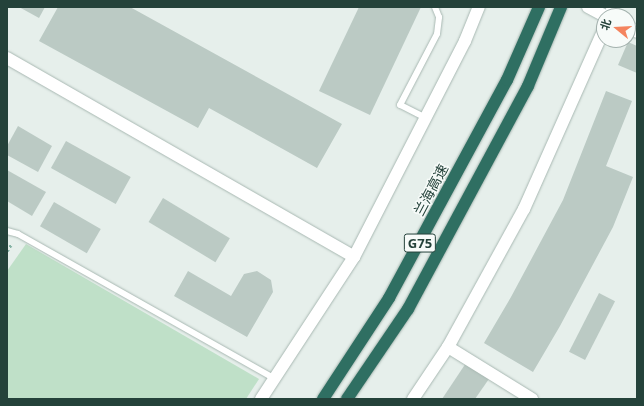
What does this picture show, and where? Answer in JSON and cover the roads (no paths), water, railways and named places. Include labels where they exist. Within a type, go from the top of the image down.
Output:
[{"type":"highway","name":"兰海高速","points":[[323,399],[390,298],[507,80],[539,7]]},
{"type":"highway","name":"G75","points":[[347,399],[408,309],[528,86],[561,7]]},
{"type":"street","points":[[261,399],[354,257],[465,41],[479,7]]},
{"type":"street","points":[[413,399],[448,347],[524,209],[596,47]]},
{"type":"street","points":[[7,58],[354,257]]},
{"type":"street","points":[[448,347],[532,399]]},
{"type":"lane","points":[[426,118],[400,105],[437,34],[439,17],[435,7]]},
{"type":"lane","points":[[7,231],[18,234],[274,378]]}]
